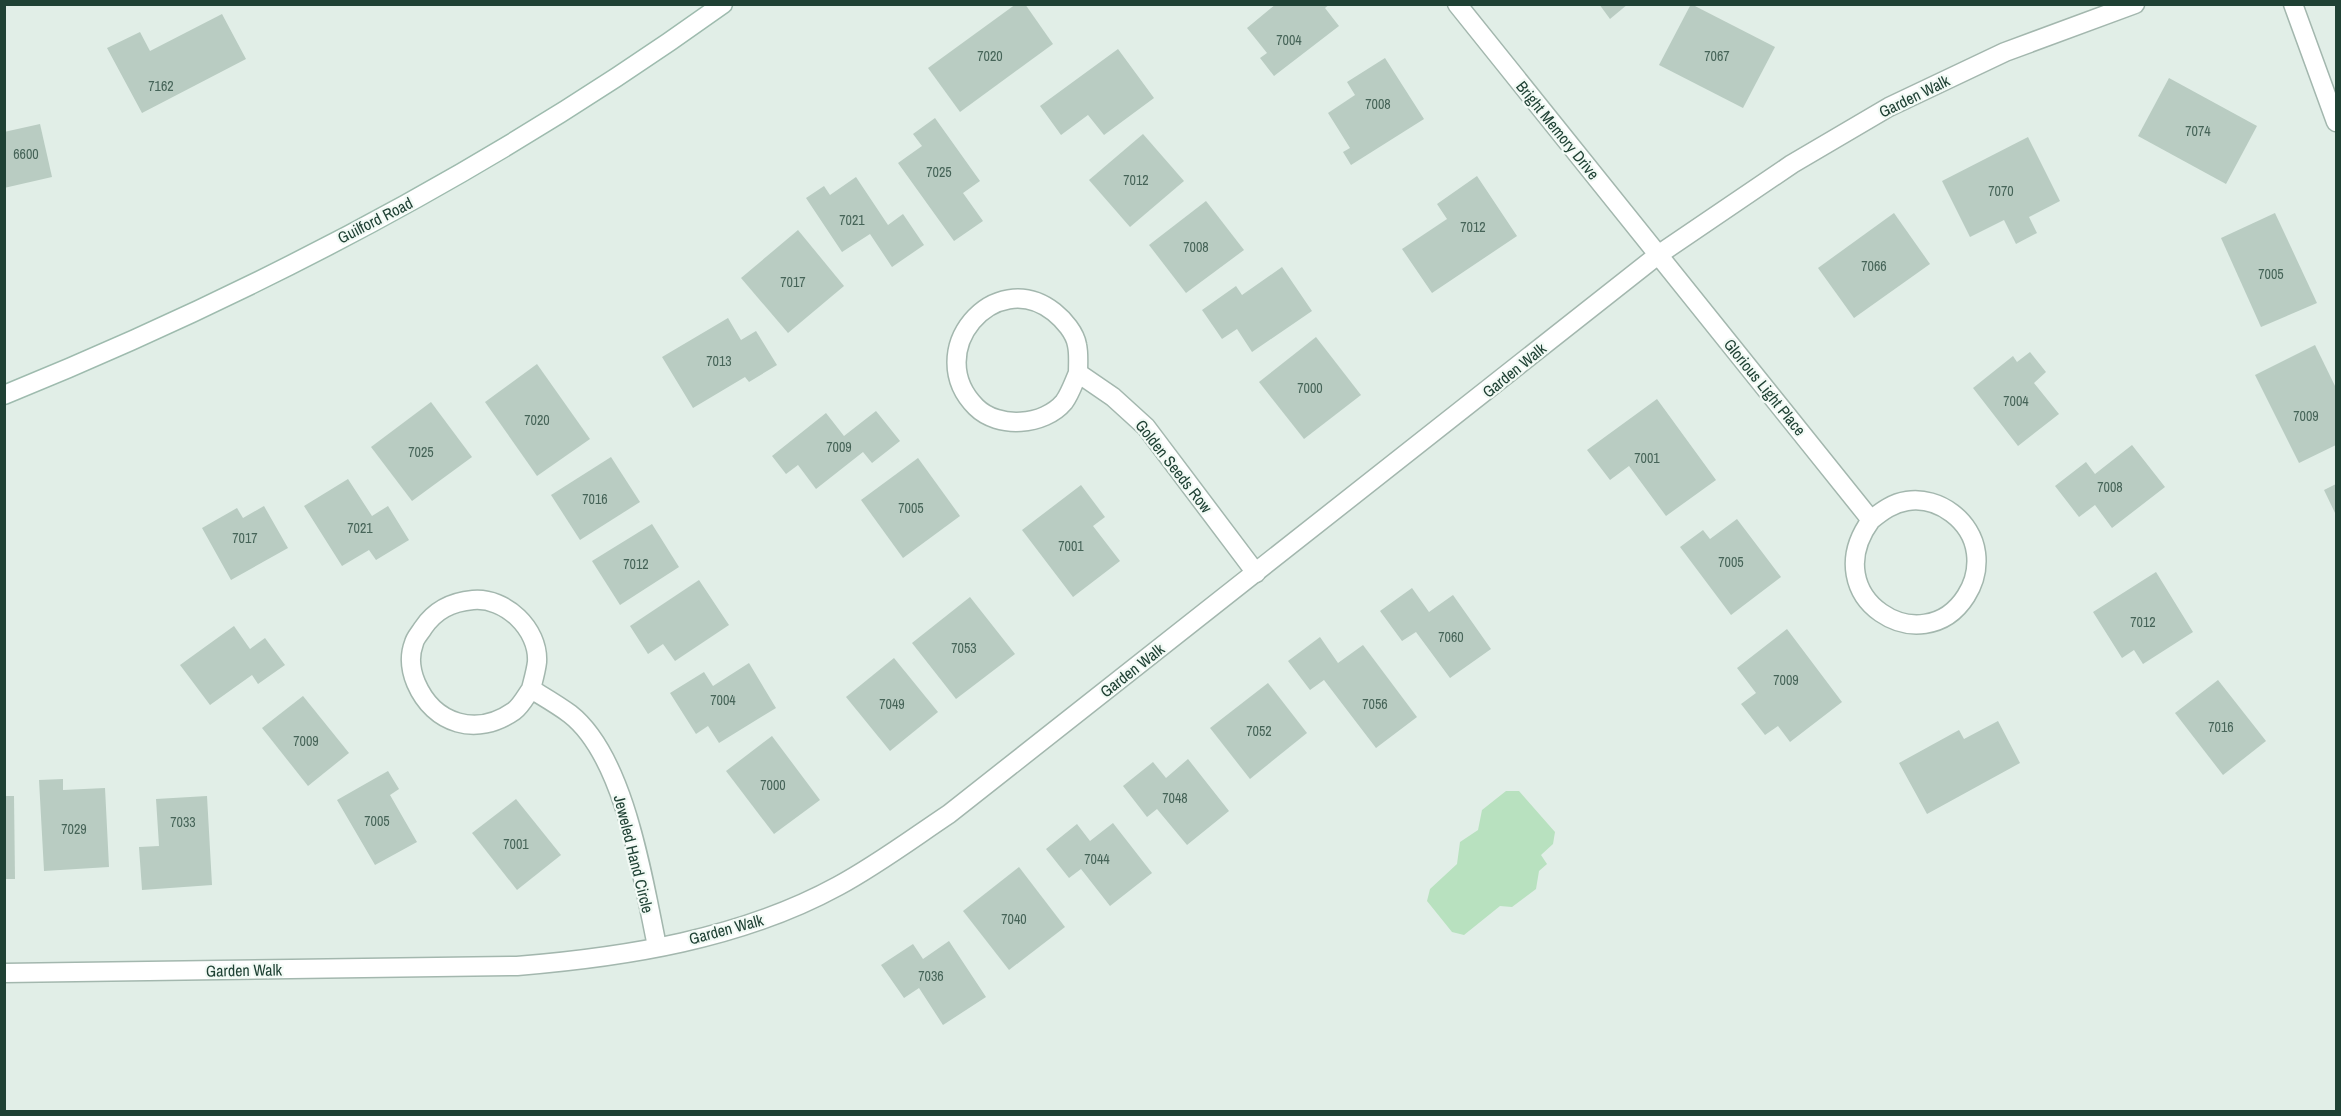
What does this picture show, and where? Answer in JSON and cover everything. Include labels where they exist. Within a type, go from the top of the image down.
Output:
[{"type":"street","name":"Guilford Road","points":[[4,395],[236,292],[427,194],[477,166],[615,79],[723,4]]},
{"type":"street","name":"Bright Memory Drive","points":[[1457,4],[1658,255]]},
{"type":"street","name":"Garden Walk","points":[[4,973],[518,966],[594,960],[723,932],[778,914],[838,886],[949,814],[1658,255],[1792,164],[1889,107],[2005,52],[2135,4]]},
{"type":"street","points":[[2293,4],[2337,122]]},
{"type":"street","name":"Glorious Light Place","points":[[1658,255],[1871,520]]},
{"type":"street","points":[[1025,300],[1046,306],[1065,320],[1077,344],[1078,373],[1063,402],[1045,416],[1019,422],[998,420],[977,408],[960,385],[956,357],[962,333],[977,314],[999,302],[1025,300]]},
{"type":"street","name":"Golden Seeds Row","points":[[1078,373],[1113,397],[1146,427],[1256,573]]},
{"type":"street","points":[[1908,501],[1932,502],[1949,510],[1964,524],[1975,545],[1978,564],[1973,585],[1960,605],[1941,619],[1918,624],[1894,620],[1878,612],[1862,595],[1854,570],[1855,551],[1860,536],[1871,520],[1888,507],[1908,501]]},
{"type":"street","points":[[482,599],[503,606],[521,620],[534,640],[537,662],[531,689],[515,710],[491,723],[464,724],[445,718],[424,701],[411,670],[413,644],[431,616],[455,602],[482,599]]},
{"type":"street","name":"Jeweled Hand Circle","points":[[531,689],[571,715],[593,742],[613,774],[629,822],[657,946]]},
{"type":"green space","points":[[1506,791],[1519,791],[1555,832],[1553,844],[1541,855],[1547,864],[1539,871],[1536,889],[1512,907],[1500,906],[1464,935],[1452,932],[1427,901],[1430,889],[1457,864],[1460,842],[1478,830],[1482,810]]},
{"type":"building","points":[[1016,4],[1025,4],[1053,44],[960,112],[928,68]]},
{"type":"building","points":[[1276,4],[1330,4],[1325,8],[1339,26],[1274,76],[1260,58],[1267,53],[1247,28]]},
{"type":"building","points":[[1599,4],[1628,4],[1610,19]]},
{"type":"building","points":[[1691,4],[1775,47],[1743,108],[1659,65]]},
{"type":"building","points":[[222,14],[246,59],[142,113],[107,48],[140,32],[150,51]]},
{"type":"building","points":[[1118,49],[1154,98],[1104,135],[1088,115],[1061,135],[1040,106]]},
{"type":"building","points":[[1385,58],[1424,119],[1351,165],[1343,152],[1350,148],[1328,113],[1355,95],[1347,82]]},
{"type":"building","points":[[2169,78],[2257,126],[2226,184],[2138,136]]},
{"type":"building","points":[[935,118],[980,181],[963,193],[983,221],[954,241],[898,163],[922,146],[913,134]]},
{"type":"building","points":[[40,124],[52,177],[4,188],[4,132]]},
{"type":"building","points":[[1143,134],[1184,181],[1130,227],[1089,180]]},
{"type":"building","points":[[2028,137],[2060,201],[2029,217],[2037,233],[2016,244],[2004,220],[1970,237],[1942,181]]},
{"type":"building","points":[[1477,176],[1517,236],[1432,293],[1402,249],[1447,219],[1437,204]]},
{"type":"building","points":[[856,177],[888,225],[903,214],[924,245],[892,267],[870,234],[842,252],[806,198],[824,186],[830,195]]},
{"type":"building","points":[[1206,201],[1244,250],[1186,293],[1149,245]]},
{"type":"building","points":[[1894,213],[1930,264],[1854,318],[1818,268]]},
{"type":"building","points":[[2275,213],[2317,303],[2261,327],[2221,238]]},
{"type":"building","points":[[798,230],[844,286],[788,333],[741,278]]},
{"type":"building","points":[[1282,267],[1312,311],[1252,352],[1237,329],[1222,339],[1202,310],[1236,286],[1242,295]]},
{"type":"building","points":[[728,318],[741,340],[756,331],[777,365],[749,382],[745,377],[693,408],[662,357]]},
{"type":"building","points":[[1316,337],[1361,395],[1304,439],[1259,382]]},
{"type":"building","points":[[2315,345],[2336,388],[2336,445],[2299,463],[2255,375]]},
{"type":"building","points":[[2030,352],[2046,372],[2034,383],[2059,414],[2018,446],[1973,388],[2013,356],[2017,362]]},
{"type":"building","points":[[537,364],[590,439],[537,476],[485,402]]},
{"type":"building","points":[[1657,399],[1716,480],[1666,516],[1629,466],[1610,480],[1587,450]]},
{"type":"building","points":[[431,402],[472,457],[412,501],[371,447]]},
{"type":"building","points":[[876,411],[900,441],[872,463],[863,452],[816,489],[798,465],[786,474],[772,456],[826,413],[844,436]]},
{"type":"building","points":[[2132,445],[2165,487],[2112,528],[2095,505],[2079,517],[2055,486],[2086,462],[2095,474]]},
{"type":"building","points":[[611,457],[640,502],[580,540],[551,495]]},
{"type":"building","points":[[918,458],[960,516],[903,558],[861,500]]},
{"type":"building","points":[[348,479],[372,516],[388,506],[409,540],[376,560],[369,550],[342,566],[304,506]]},
{"type":"building","points":[[2336,484],[2336,515],[2324,490]]},
{"type":"building","points":[[1081,485],[1105,517],[1093,526],[1120,561],[1073,597],[1022,530]]},
{"type":"building","points":[[264,506],[288,548],[231,580],[202,528],[237,508],[243,518]]},
{"type":"building","points":[[1737,519],[1781,577],[1731,615],[1680,547],[1703,530],[1710,539]]},
{"type":"building","points":[[652,524],[679,567],[620,605],[592,561]]},
{"type":"building","points":[[2156,572],[2193,632],[2143,664],[2134,650],[2122,658],[2093,612]]},
{"type":"building","points":[[699,580],[729,625],[675,661],[663,644],[648,654],[630,626]]},
{"type":"building","points":[[1412,588],[1429,612],[1453,595],[1491,649],[1450,678],[1416,632],[1402,641],[1380,611]]},
{"type":"building","points":[[970,597],[1015,654],[956,699],[912,643]]},
{"type":"building","points":[[234,626],[250,649],[265,638],[285,665],[258,684],[252,675],[210,705],[180,665]]},
{"type":"building","points":[[1787,629],[1842,702],[1790,742],[1778,726],[1765,735],[1741,704],[1756,693],[1737,668]]},
{"type":"building","points":[[1320,637],[1338,663],[1363,645],[1417,717],[1376,748],[1324,680],[1310,690],[1288,661]]},
{"type":"building","points":[[894,658],[938,712],[890,751],[846,697]]},
{"type":"building","points":[[749,663],[776,708],[719,743],[708,726],[696,734],[670,693],[704,672],[713,686]]},
{"type":"building","points":[[2218,680],[2266,741],[2223,775],[2175,713]]},
{"type":"building","points":[[1268,683],[1307,733],[1250,779],[1210,728]]},
{"type":"building","points":[[303,696],[349,753],[308,786],[262,728]]},
{"type":"building","points":[[1998,721],[2020,763],[1927,814],[1899,763],[1959,730],[1964,739]]},
{"type":"building","points":[[772,736],[820,800],[774,834],[726,771]]},
{"type":"building","points":[[1188,759],[1229,811],[1187,845],[1157,809],[1147,817],[1123,786],[1153,762],[1166,778]]},
{"type":"building","points":[[388,771],[399,789],[390,795],[417,842],[375,865],[337,800]]},
{"type":"building","points":[[63,779],[63,790],[105,788],[109,867],[44,871],[39,780]]},
{"type":"building","points":[[4,796],[14,796],[15,879],[4,879]]},
{"type":"building","points":[[207,796],[212,885],[142,890],[139,847],[159,846],[156,799]]},
{"type":"building","points":[[516,799],[561,855],[517,890],[472,833]]},
{"type":"building","points":[[1113,823],[1152,873],[1110,906],[1081,869],[1069,878],[1046,849],[1077,824],[1090,841]]},
{"type":"building","points":[[1019,867],[1065,927],[1009,970],[963,911]]},
{"type":"building","points":[[949,941],[986,997],[943,1025],[919,988],[904,998],[881,965],[913,944],[923,959]]}]
